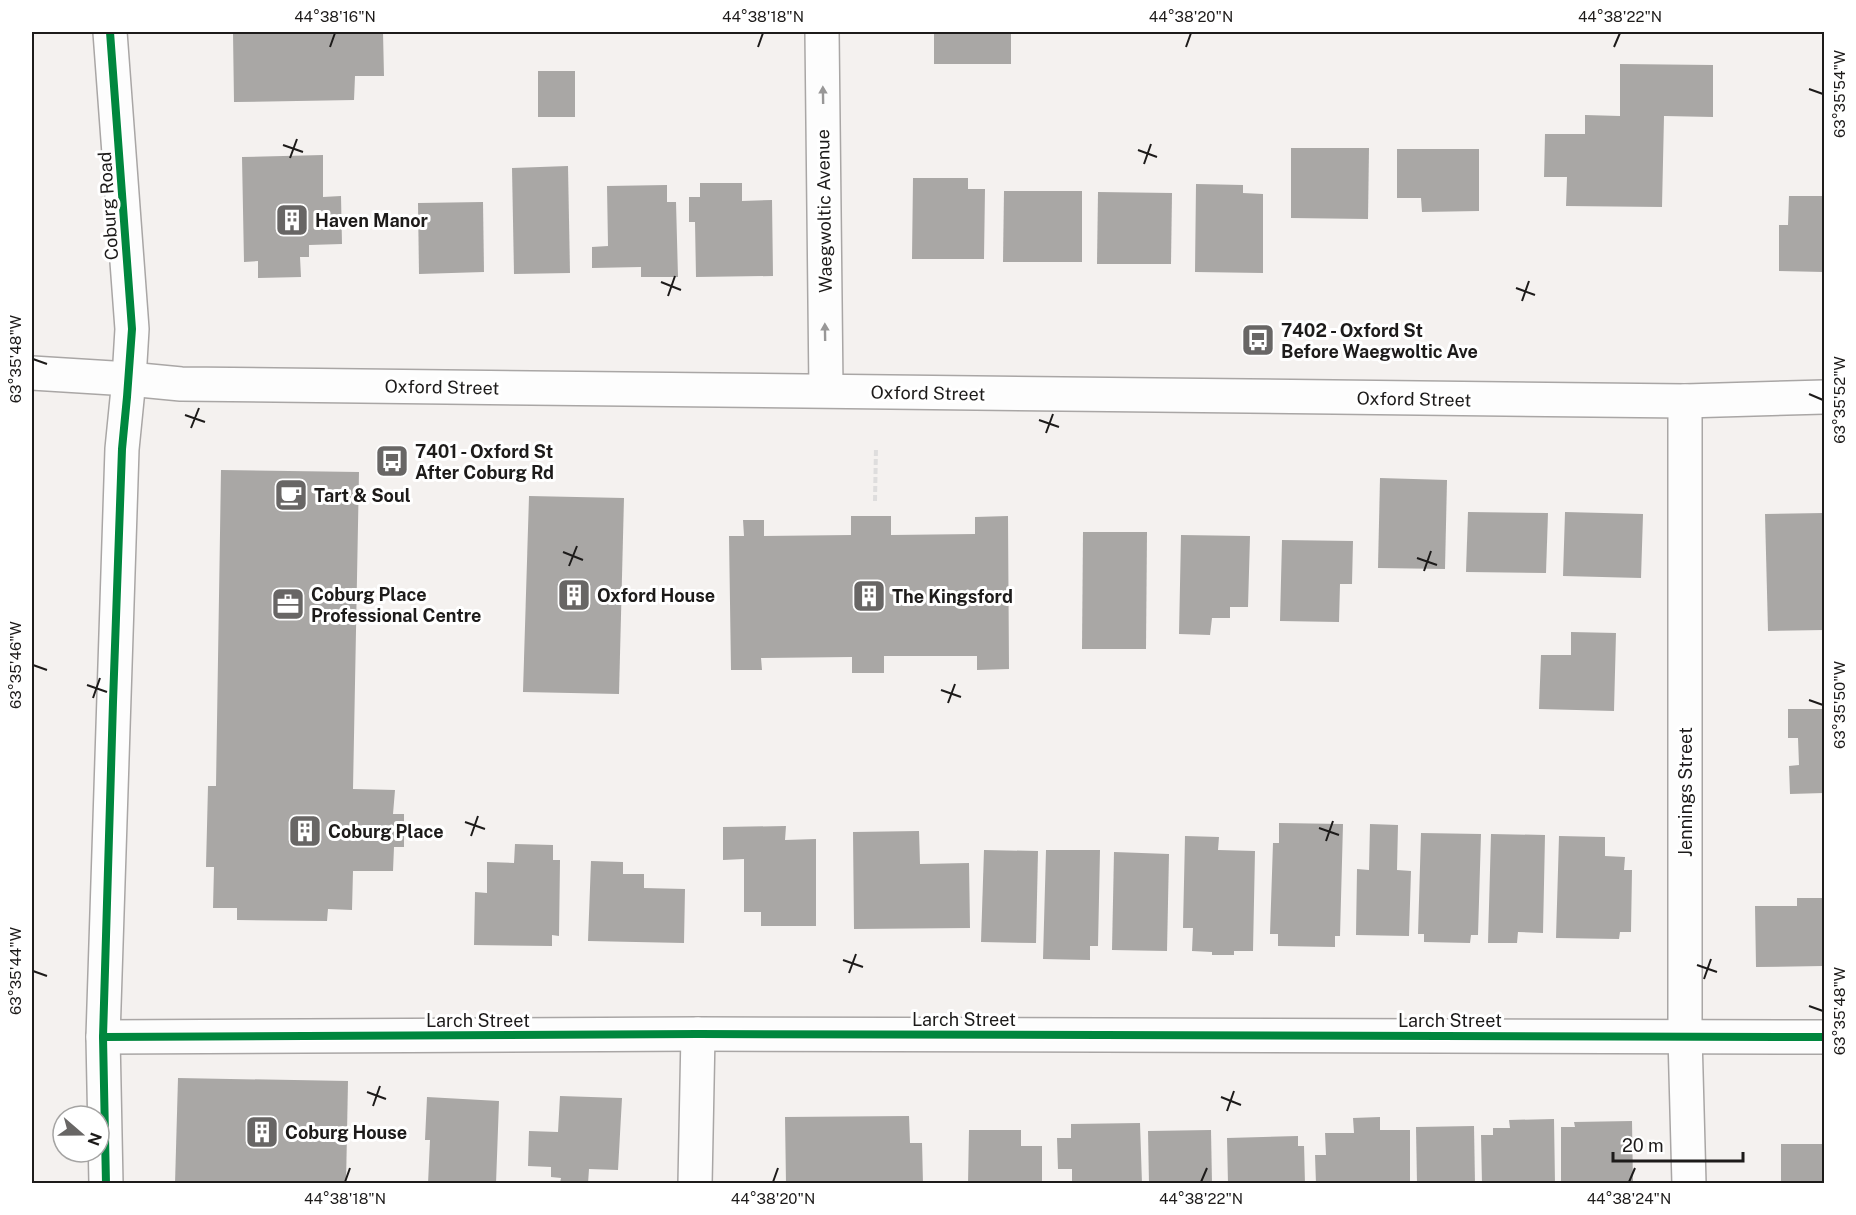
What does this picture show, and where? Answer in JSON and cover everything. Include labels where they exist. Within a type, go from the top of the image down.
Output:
[{"type":"street","name":"Coburg Road","points":[[106,1184],[104,1037],[121,472],[132,328],[110,32]]},
{"type":"street","name":"Waegwoltic Avenue","points":[[822,32],[826,390]]},
{"type":"street","name":"Oxford Street","points":[[32,373],[181,384],[669,391],[826,390],[1685,401],[1824,397]]},
{"type":"street","name":"Jennings Street","points":[[1685,401],[1685,1036],[1689,1184]]},
{"type":"street","name":"Larch Street","points":[[104,1037],[698,1034],[1824,1037]]},
{"type":"street","points":[[694,1184],[698,1034]]},
{"type":"path","points":[[876,447],[876,501]]},
{"type":"building","points":[[383,32],[384,76],[355,76],[354,100],[234,102],[233,33]]},
{"type":"building","points":[[934,32],[1011,32],[1011,64],[934,64]]},
{"type":"building","points":[[1620,64],[1713,65],[1713,117],[1664,116],[1662,207],[1566,206],[1567,177],[1544,177],[1545,134],[1585,134],[1585,115],[1620,116]]},
{"type":"building","points":[[538,71],[575,71],[575,117],[538,117]]},
{"type":"building","points":[[1291,148],[1369,148],[1368,219],[1291,218]]},
{"type":"building","points":[[1397,149],[1479,149],[1479,211],[1422,212],[1421,198],[1397,198]]},
{"type":"building","name":"Haven Manor","points":[[323,155],[323,197],[341,196],[342,244],[309,245],[309,257],[300,257],[301,277],[258,278],[258,261],[244,262],[242,157]]},
{"type":"building","points":[[568,166],[570,273],[514,274],[512,168]]},
{"type":"building","points":[[913,178],[968,178],[968,189],[985,189],[984,259],[912,259]]},
{"type":"building","points":[[700,183],[742,183],[742,201],[772,200],[773,276],[696,277],[695,222],[689,222],[689,197],[700,197]]},
{"type":"building","points":[[1196,184],[1243,185],[1243,193],[1263,194],[1263,273],[1195,272]]},
{"type":"building","points":[[667,185],[667,202],[676,202],[678,277],[641,277],[641,267],[592,268],[592,247],[608,246],[607,186]]},
{"type":"building","points":[[1004,191],[1082,191],[1082,262],[1003,262]]},
{"type":"building","points":[[1098,192],[1172,193],[1171,264],[1097,264]]},
{"type":"building","points":[[1789,196],[1824,196],[1824,272],[1779,271],[1779,225],[1788,225]]},
{"type":"building","points":[[483,202],[484,272],[419,274],[418,203]]},
{"type":"building","points":[[221,470],[359,472],[353,789],[395,790],[393,814],[404,814],[404,847],[394,847],[393,871],[353,871],[352,910],[328,909],[327,921],[237,920],[237,908],[213,908],[214,867],[206,867],[208,786],[216,786]]},
{"type":"building","points":[[1380,478],[1447,480],[1445,569],[1378,568]]},
{"type":"building","name":"Oxford House","points":[[529,496],[624,498],[619,694],[523,692]]},
{"type":"building","points":[[1468,512],[1548,513],[1546,573],[1466,572]]},
{"type":"building","points":[[1565,512],[1643,514],[1641,578],[1563,576]]},
{"type":"building","points":[[1824,513],[1824,630],[1768,631],[1765,514]]},
{"type":"building","name":"The Kingsford","points":[[851,516],[891,516],[891,535],[975,534],[975,517],[1008,516],[1009,669],[977,670],[977,656],[884,656],[884,673],[852,673],[852,657],[761,658],[762,670],[731,670],[729,536],[744,536],[743,520],[764,520],[764,536],[851,535]]},
{"type":"building","points":[[1083,532],[1147,532],[1146,649],[1082,649]]},
{"type":"building","points":[[1181,535],[1250,536],[1248,607],[1230,607],[1230,618],[1212,618],[1210,635],[1179,634]]},
{"type":"building","points":[[1282,540],[1353,541],[1352,584],[1340,584],[1339,622],[1280,621]]},
{"type":"building","points":[[1571,632],[1616,633],[1614,711],[1539,709],[1541,655],[1571,655]]},
{"type":"building","points":[[1788,709],[1824,709],[1824,793],[1790,794],[1789,766],[1799,765],[1798,738],[1788,738]]},
{"type":"building","points":[[1279,823],[1343,824],[1340,936],[1335,936],[1335,947],[1278,946],[1278,934],[1270,934],[1273,843],[1279,843]]},
{"type":"building","points":[[1370,824],[1398,825],[1397,870],[1411,871],[1409,936],[1356,935],[1357,869],[1369,870]]},
{"type":"building","points":[[786,826],[785,840],[816,839],[816,926],[761,926],[761,912],[744,912],[744,859],[723,860],[723,827]]},
{"type":"building","points":[[919,831],[920,864],[969,863],[970,928],[854,929],[853,832]]},
{"type":"building","points":[[1421,833],[1481,834],[1478,935],[1471,935],[1470,943],[1424,942],[1424,934],[1418,934]]},
{"type":"building","points":[[1491,834],[1545,835],[1543,933],[1518,932],[1517,943],[1488,943]]},
{"type":"building","points":[[1185,836],[1219,837],[1218,850],[1255,851],[1253,951],[1234,951],[1234,955],[1212,955],[1212,952],[1192,951],[1193,928],[1183,928]]},
{"type":"building","points":[[1559,836],[1605,837],[1605,856],[1625,857],[1624,870],[1632,870],[1631,932],[1620,932],[1619,939],[1556,938]]},
{"type":"building","points":[[515,844],[553,845],[553,860],[560,860],[559,936],[552,935],[552,946],[474,945],[475,892],[487,893],[487,862],[514,863]]},
{"type":"building","points":[[984,850],[1038,851],[1036,943],[981,942]]},
{"type":"building","points":[[1046,850],[1100,850],[1098,946],[1090,946],[1090,960],[1043,959]]},
{"type":"building","points":[[1114,852],[1169,854],[1167,951],[1112,950]]},
{"type":"building","points":[[591,861],[623,862],[623,874],[644,874],[644,888],[685,889],[684,943],[588,941]]},
{"type":"building","points":[[1797,898],[1823,898],[1823,966],[1756,967],[1755,906],[1797,906]]},
{"type":"building","name":"Coburg House","points":[[178,1078],[348,1081],[346,1184],[175,1184]]},
{"type":"building","points":[[560,1096],[622,1098],[618,1170],[589,1169],[588,1184],[576,1184],[560,1183],[561,1178],[551,1177],[551,1167],[528,1166],[529,1131],[558,1132]]},
{"type":"building","points":[[427,1097],[499,1101],[496,1184],[428,1184],[430,1140],[425,1140]]},
{"type":"building","points":[[909,1116],[910,1143],[922,1143],[923,1184],[786,1184],[785,1117]]},
{"type":"building","points":[[1380,1117],[1380,1130],[1410,1130],[1410,1184],[1316,1184],[1315,1155],[1326,1155],[1325,1133],[1354,1133],[1353,1118]]},
{"type":"building","points":[[1554,1119],[1555,1184],[1482,1184],[1481,1135],[1493,1135],[1493,1128],[1510,1128],[1509,1120]]},
{"type":"building","points":[[1632,1121],[1633,1184],[1561,1184],[1561,1127],[1575,1127],[1574,1122]]},
{"type":"building","points":[[1140,1123],[1142,1184],[1072,1184],[1072,1169],[1058,1169],[1057,1138],[1071,1138],[1071,1124]]},
{"type":"building","points":[[1474,1126],[1475,1184],[1417,1184],[1416,1127]]},
{"type":"building","points":[[969,1130],[1021,1130],[1021,1146],[1042,1146],[1042,1184],[968,1184]]},
{"type":"building","points":[[1211,1130],[1212,1184],[1149,1184],[1148,1131]]},
{"type":"building","points":[[1298,1136],[1298,1146],[1304,1146],[1305,1184],[1228,1184],[1227,1138]]},
{"type":"building","points":[[1781,1144],[1824,1144],[1824,1184],[1781,1184]]},
{"type":"cycle path","points":[[106,1184],[103,1037],[113,702],[122,449],[132,329],[110,32]]},
{"type":"cycle path","points":[[103,1037],[698,1034],[1824,1037]]},
{"type":"place","name":"Haven Manor","points":[[292,220]]},
{"type":"place","name":"7402 - Oxford St Before Waegwoltic Ave","points":[[1258,340]]},
{"type":"place","name":"7401 - Oxford St After Coburg Rd","points":[[392,461]]},
{"type":"place","name":"Tart & Soul","points":[[291,495]]},
{"type":"place","name":"Oxford House","points":[[574,595]]},
{"type":"place","name":"The Kingsford","points":[[869,596]]},
{"type":"place","name":"Coburg Place Professional Centre","points":[[288,604]]},
{"type":"place","name":"Coburg Place","points":[[305,831]]},
{"type":"place","name":"Coburg House","points":[[262,1132]]}]
